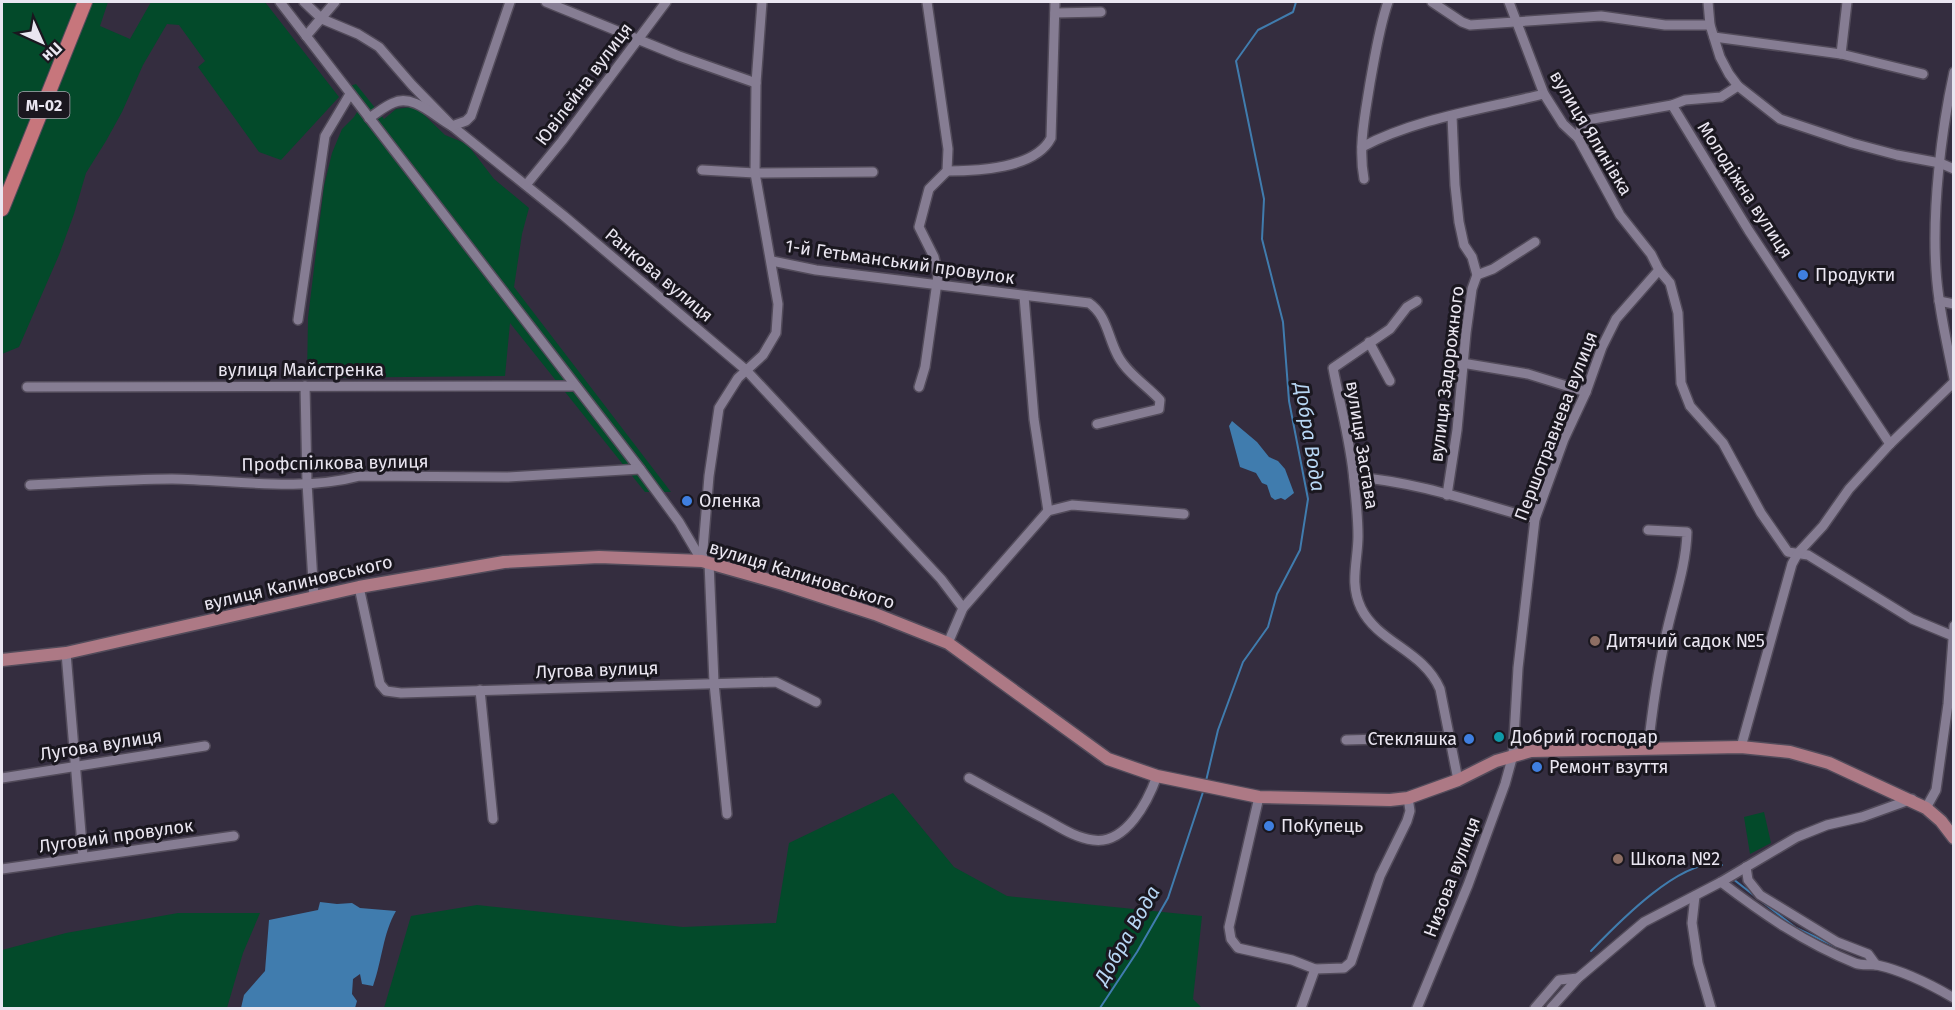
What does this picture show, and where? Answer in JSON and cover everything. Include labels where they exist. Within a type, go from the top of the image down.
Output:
[{"type":"highway","name":"М-02","points":[[2,209],[85,2]]},
{"type":"main road","name":"вулиця Калиновського","points":[[2,660],[66,653],[359,587],[504,561],[599,557],[706,562],[855,608],[948,643],[1108,759],[1157,776],[1259,797],[1390,800],[1408,798],[1458,780],[1513,755],[1531,751],[1741,747],[1790,752],[1829,763],[1926,808],[1941,821],[1953,838]]},
{"type":"street","points":[[280,2],[640,469],[706,562]]},
{"type":"street","name":"Ранкова вулиця","points":[[304,2],[322,19],[358,34],[379,47],[412,86],[452,126],[526,185],[746,370],[941,579],[963,608]]},
{"type":"street","points":[[306,36],[335,2]]},
{"type":"street","points":[[369,118],[395,101],[407,101],[416,103],[452,126],[466,122],[471,116],[510,2]]},
{"type":"street","points":[[546,2],[638,40],[756,83]]},
{"type":"street","name":"Ювілейна вулиця","points":[[526,185],[666,2]]},
{"type":"street","points":[[727,814],[714,683],[706,562],[709,476],[719,408],[738,378],[763,355],[776,333],[778,304],[755,173],[756,83],[762,2]]},
{"type":"street","points":[[919,387],[925,367],[938,274],[934,257],[920,227],[929,189],[947,171],[948,149],[927,2]]},
{"type":"street","points":[[947,171],[978,171],[1020,162],[1046,147],[1051,138],[1055,2]]},
{"type":"street","points":[[1364,179],[1361,164],[1363,124],[1376,49],[1388,2]]},
{"type":"street","points":[[1432,2],[1470,25],[1601,16],[1665,25],[1710,25]]},
{"type":"street","name":"вулиця Ялинівка","points":[[1509,2],[1544,94],[1563,124],[1578,138],[1620,215],[1651,254],[1659,270],[1670,284],[1678,313],[1682,383],[1690,406],[1723,443],[1761,513],[1788,552],[1808,555],[1912,619],[1953,636]]},
{"type":"street","points":[[1708,2],[1710,25],[1725,66],[1738,86],[1780,120],[1852,143],[1940,163],[1953,169]]},
{"type":"street","points":[[1841,54],[1847,2]]},
{"type":"street","points":[[1055,13],[1101,12]]},
{"type":"street","points":[[1714,37],[1841,54],[1923,74]]},
{"type":"street","points":[[1741,747],[1792,564],[1798,553],[1823,526],[1849,489],[1953,381],[1939,301],[1935,245],[1940,163],[1953,72]]},
{"type":"street","points":[[1578,138],[1582,125],[1587,120],[1672,105],[1685,100],[1721,96],[1738,86]]},
{"type":"street","points":[[298,320],[325,136],[350,94]]},
{"type":"street","points":[[1362,147],[1408,128],[1544,94]]},
{"type":"street","name":"Молодіжна вулиця","points":[[1672,105],[1749,231],[1890,444]]},
{"type":"street","name":"вулиця Задорожного","points":[[1448,495],[1457,430],[1462,363],[1472,289],[1477,275],[1472,257],[1464,245],[1459,222],[1452,116]]},
{"type":"street","points":[[702,170],[755,173],[873,171]]},
{"type":"street","points":[[1477,275],[1501,264],[1535,242]]},
{"type":"street","name":"1-й Гетьманський провулок","points":[[772,261],[816,270],[936,286],[1080,301],[1095,308],[1108,331],[1118,358],[1160,400],[1159,409],[1097,424]]},
{"type":"street","name":"Першотравнева вулиця","points":[[1513,755],[1518,668],[1535,519],[1564,439],[1586,392],[1602,347],[1616,319],[1659,270]]},
{"type":"street","name":"1-й Гетьманський провулок","points":[[1024,296],[1034,419],[1048,511]]},
{"type":"street","points":[[1390,381],[1369,342],[1390,329],[1407,307],[1417,301]]},
{"type":"street","points":[[1939,301],[1953,304]]},
{"type":"street","name":"вулиця Застава","points":[[1369,342],[1334,368],[1354,477],[1358,537],[1354,577],[1360,606],[1370,623],[1420,661],[1436,679],[1458,780]]},
{"type":"street","points":[[1462,363],[1528,374],[1586,392]]},
{"type":"street","points":[[305,386],[307,483],[314,598]]},
{"type":"street","name":"вулиця Майстренка","points":[[27,387],[574,386]]},
{"type":"street","name":"Профспілкова вулиця","points":[[30,485],[171,479],[307,483],[342,481],[360,476],[508,477],[640,469]]},
{"type":"street","points":[[1354,477],[1374,478],[1448,495],[1535,519]]},
{"type":"street","points":[[948,643],[963,608],[1048,511],[1072,504],[1184,514]]},
{"type":"street","points":[[1648,530],[1687,532],[1687,552],[1664,640],[1648,749]]},
{"type":"street","name":"Лугова вулиця","points":[[359,587],[380,684],[386,691],[401,693],[776,682],[816,702]]},
{"type":"street","points":[[1926,808],[1936,790],[1951,705],[1953,626]]},
{"type":"street","points":[[66,653],[83,857]]},
{"type":"street","points":[[480,690],[493,819]]},
{"type":"street","points":[[1346,740],[1450,737]]},
{"type":"street","name":"Лугова вулиця","points":[[2,778],[205,746]]},
{"type":"street","name":"Низова вулиця","points":[[1417,1008],[1468,885],[1505,784],[1513,755]]},
{"type":"street","points":[[969,778],[1077,836],[1100,841],[1116,836],[1129,825],[1149,798],[1157,776]]},
{"type":"street","points":[[1259,797],[1229,927],[1231,939],[1238,948],[1292,960],[1315,969],[1344,968],[1351,962],[1380,876],[1407,821],[1410,811],[1408,798]]},
{"type":"street","points":[[1551,1008],[1578,978],[1644,922],[1721,882],[1797,837],[1912,800]]},
{"type":"street","name":"Луговий провулок","points":[[2,869],[234,836]]},
{"type":"street","points":[[1746,867],[1748,880],[1761,896],[1837,942],[1868,954],[1876,965]]},
{"type":"street","points":[[1721,882],[1766,916],[1810,943],[1858,965],[1876,965],[1934,986],[1953,998]]},
{"type":"street","points":[[1695,896],[1692,923],[1698,963],[1711,1008]]},
{"type":"street","points":[[1301,1008],[1315,969]]},
{"type":"street","points":[[1535,1008],[1558,980],[1578,978]]},
{"type":"green space","points":[[2,2],[108,2],[100,26],[130,39],[151,2],[265,2],[339,97],[281,160],[259,152],[198,67],[205,61],[179,25],[167,24],[143,65],[122,112],[86,173],[59,255],[19,347],[2,354]]},
{"type":"green space","points":[[356,84],[384,119],[396,109],[412,107],[419,110],[445,135],[467,144],[494,179],[529,208],[522,234],[514,287],[671,492],[645,492],[510,323],[505,376],[307,378],[308,318],[324,186],[332,153],[342,129],[359,109],[350,86]]},
{"type":"green space","points":[[893,793],[954,867],[1007,896],[1202,916],[1193,999],[1202,1008],[384,1008],[411,916],[477,905],[683,927],[776,923],[789,843]]},
{"type":"green space","points":[[1764,812],[1771,843],[1750,854],[1744,817]]},
{"type":"green space","points":[[178,913],[260,913],[243,953],[227,1008],[2,1008],[2,950],[66,933]]},
{"type":"water","points":[[1232,421],[1257,442],[1269,457],[1278,461],[1285,469],[1294,493],[1285,500],[1281,498],[1275,500],[1271,497],[1267,485],[1262,483],[1256,473],[1240,467],[1229,426]]},
{"type":"water","points":[[320,902],[352,903],[360,908],[396,911],[388,928],[373,986],[362,984],[360,974],[353,979],[352,994],[357,1001],[355,1008],[241,1008],[244,995],[265,971],[269,920],[318,910]]},
{"type":"waterway","name":"Добра Вода","points":[[1206,781],[1218,730],[1243,662],[1268,627],[1277,594],[1300,550],[1308,499],[1289,401],[1283,322],[1262,239],[1264,199],[1236,61],[1258,30],[1293,12],[1296,2]]},
{"type":"waterway","name":"Добра Вода","points":[[1100,1008],[1137,952],[1168,898],[1204,789]]},
{"type":"waterway","points":[[1591,951],[1651,894],[1670,881],[1706,865],[1722,865]]},
{"type":"waterway","points":[[1733,879],[1796,928],[1837,947]]},
{"type":"place","name":"Продукти","points":[[1803,275]]},
{"type":"place","name":"Оленка","points":[[687,501]]},
{"type":"place","name":"Дитячий садок №5","points":[[1595,641]]},
{"type":"place","name":"Добрий господар","points":[[1499,737]]},
{"type":"place","name":"Стекляшка","points":[[1469,739]]},
{"type":"place","name":"Ремонт взуття","points":[[1537,767]]},
{"type":"place","name":"ПоКупець","points":[[1269,826]]},
{"type":"place","name":"Школа №2","points":[[1618,859]]}]
